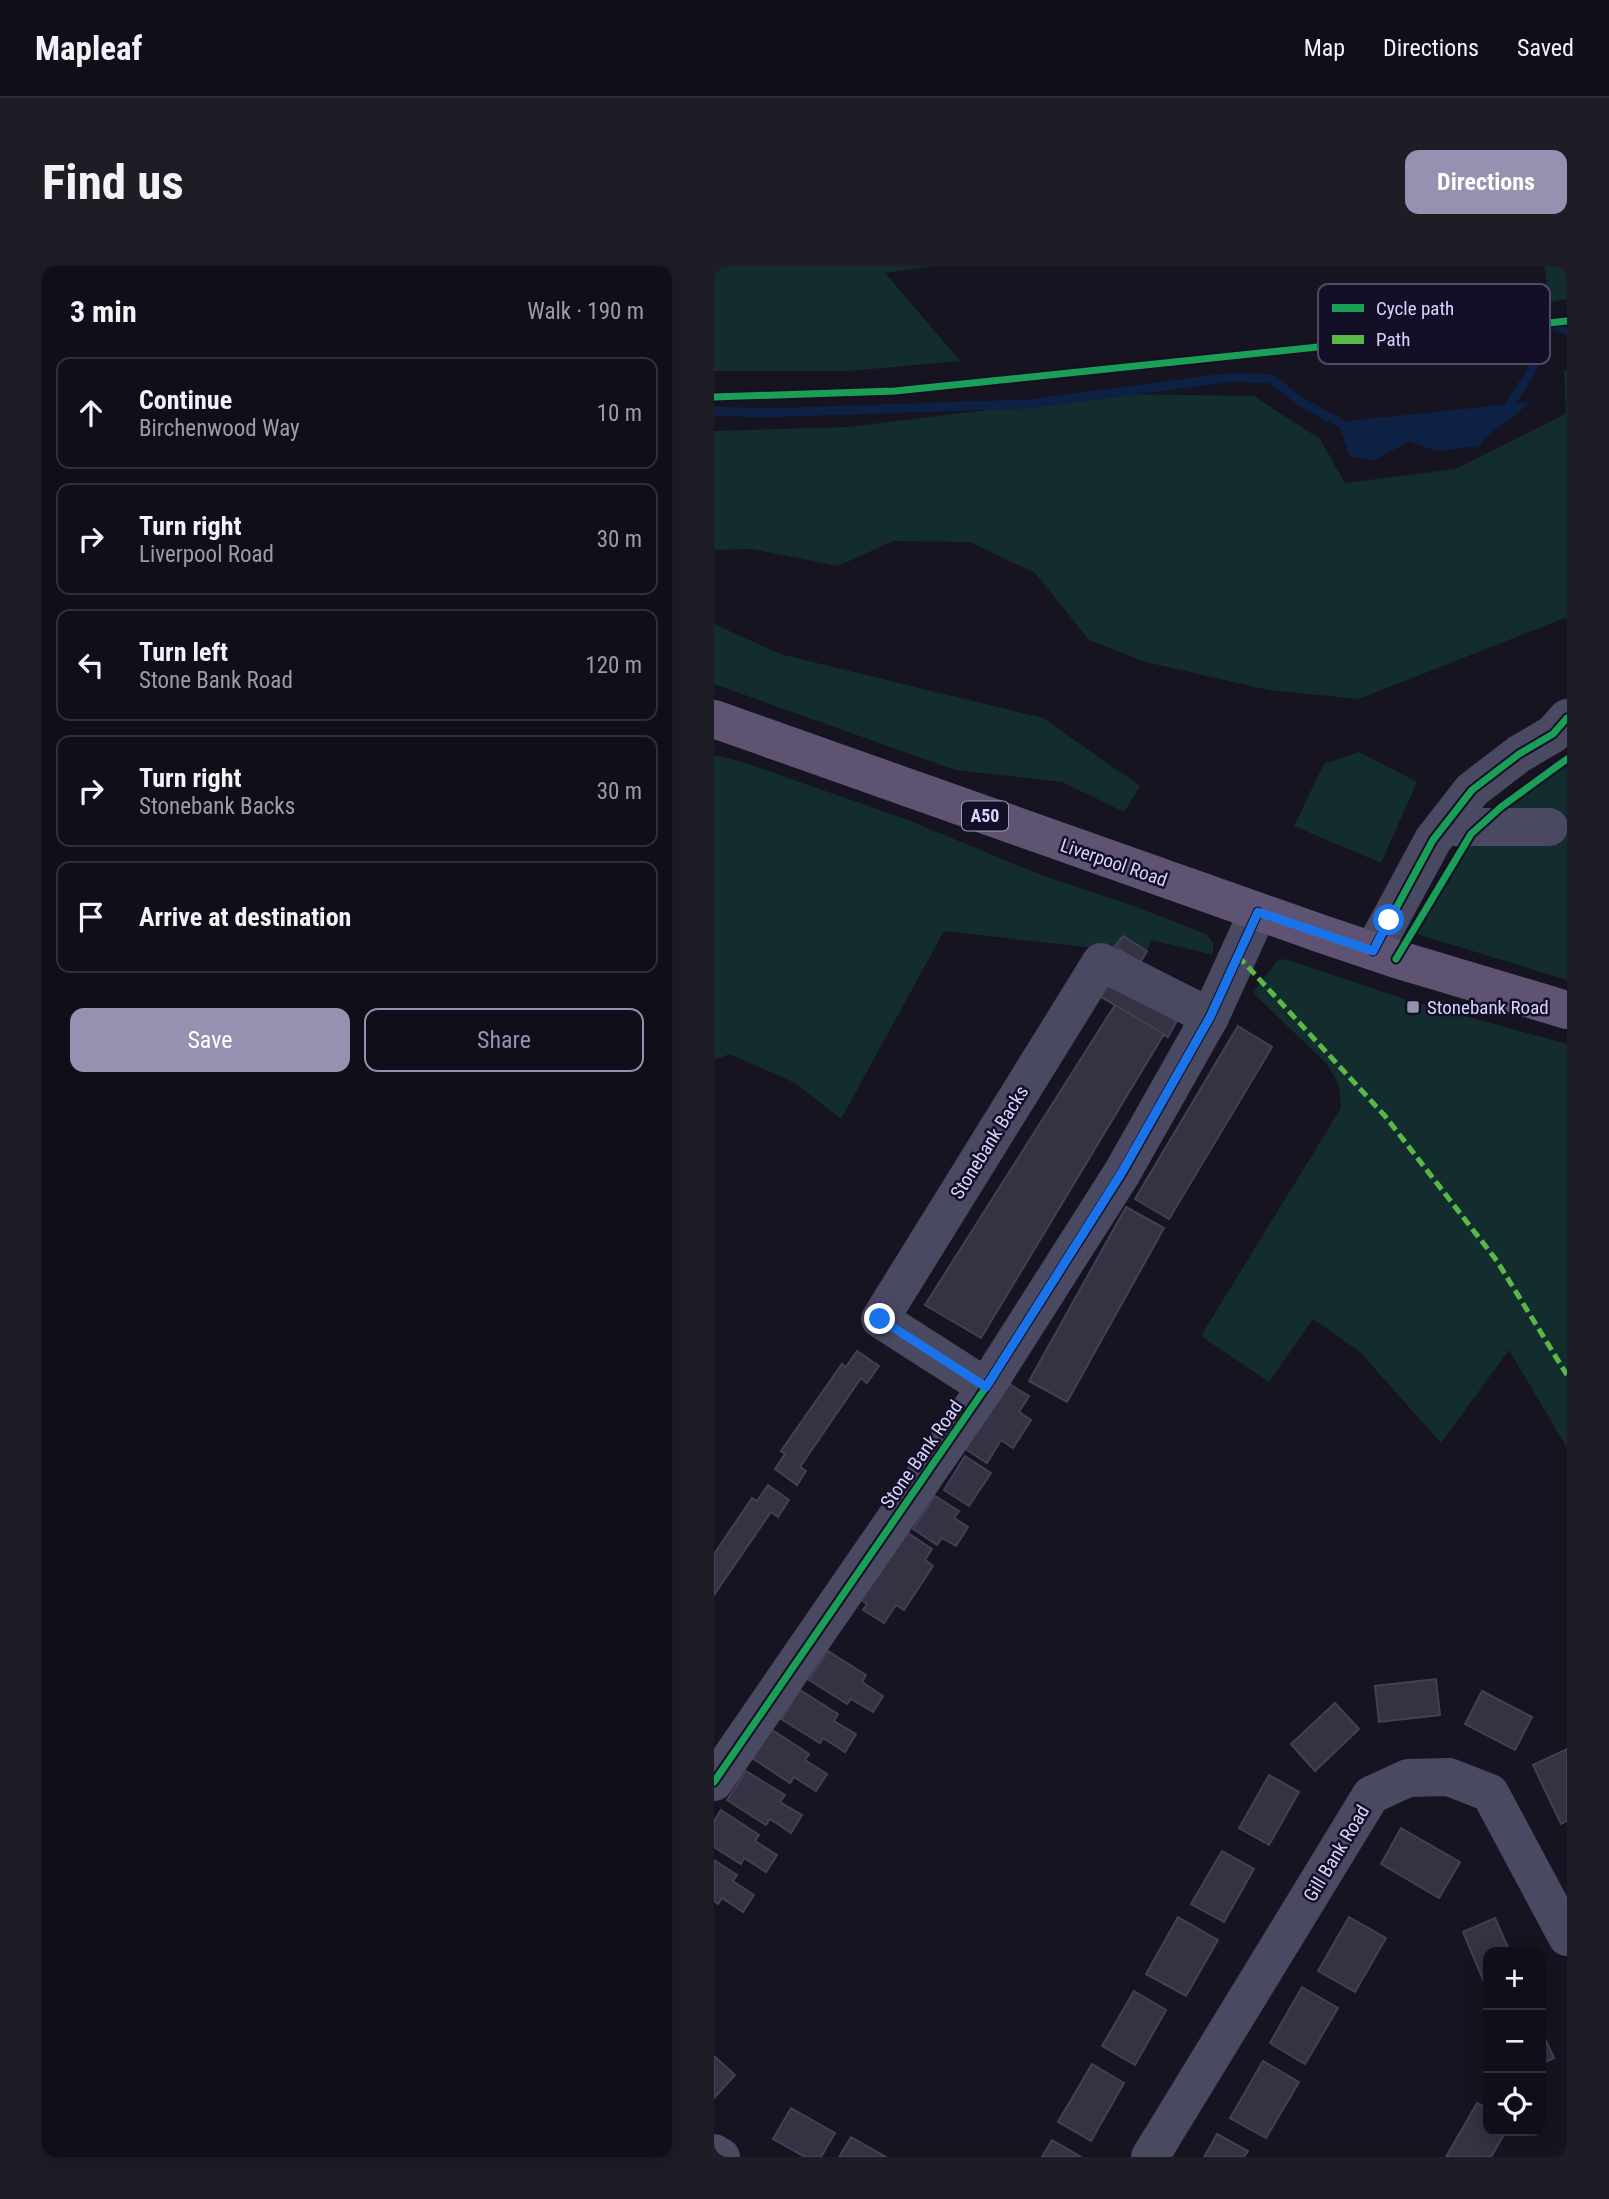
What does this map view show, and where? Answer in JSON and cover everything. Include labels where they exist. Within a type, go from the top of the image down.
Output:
[{"type":"main road","name":"Liverpool Road","points":[[714,719],[1258,912],[1373,951],[1567,1010]]},
{"type":"street","points":[[1373,951],[1414,872],[1472,790],[1518,754],[1553,734],[1567,718]]},
{"type":"street","points":[[1444,827],[1549,827]]},
{"type":"street","name":"Stone Bank Road","points":[[714,1782],[986,1387],[1122,1172],[1210,1017],[1258,912]]},
{"type":"street","name":"Stonebank Backs","points":[[986,1387],[880,1319],[1101,962],[1210,1017]]},
{"type":"street","name":"Gill Bank Road","points":[[1150,2157],[1371,1795],[1408,1778],[1448,1777],[1490,1793],[1567,1937]]},
{"type":"street","points":[[714,2153],[721,2157]]},
{"type":"green space","points":[[714,266],[933,266],[885,273],[960,361],[848,371],[714,371]]},
{"type":"green space","points":[[1544,266],[1567,266],[1567,299],[1550,302],[1550,284],[1547,284]]},
{"type":"green space","points":[[1567,369],[1567,617],[1359,699],[1268,690],[1146,662],[1089,640],[1035,573],[970,542],[893,541],[838,566],[752,549],[714,550],[714,431],[848,427],[1115,394],[1254,396],[1320,439],[1345,483],[1455,469],[1566,414],[1564,371]]},
{"type":"green space","points":[[714,624],[780,654],[1043,718],[1140,786],[1124,812],[1062,782],[955,770],[714,684]]},
{"type":"green space","points":[[1359,752],[1417,782],[1381,863],[1294,826],[1324,764]]},
{"type":"green space","points":[[714,755],[743,762],[908,820],[1041,875],[1206,934],[1213,943],[1213,955],[1151,940],[1147,951],[1123,936],[1112,950],[944,931],[841,1119],[795,1083],[730,1054],[714,1060]]},
{"type":"green space","points":[[1567,758],[1567,980],[1414,933],[1457,866],[1471,834],[1501,807]]},
{"type":"green space","points":[[1285,959],[1407,1000],[1567,1044],[1567,1448],[1509,1350],[1441,1443],[1359,1351],[1313,1319],[1269,1382],[1201,1336],[1341,1108],[1339,1085],[1327,1064],[1253,993],[1277,961]]},
{"type":"water","points":[[1531,402],[1479,446],[1436,451],[1409,441],[1375,460],[1350,457],[1338,422]]},
{"type":"building","points":[[1123,936],[1147,951],[1140,963],[1115,946]]},
{"type":"building","points":[[1103,971],[1180,1015],[1168,1037],[1091,991]]},
{"type":"building","points":[[1115,1005],[1164,1034],[981,1338],[925,1305]]},
{"type":"building","points":[[1238,1026],[1272,1047],[1169,1219],[1135,1199]]},
{"type":"building","points":[[1126,1207],[1164,1228],[1067,1402],[1029,1381]]},
{"type":"building","points":[[857,1351],[879,1366],[867,1383],[861,1378],[800,1467],[806,1471],[797,1485],[775,1469],[785,1454],[781,1451],[842,1364],[846,1367]]},
{"type":"building","points":[[1006,1382],[1029,1396],[1019,1412],[1031,1420],[1013,1448],[1001,1440],[987,1463],[964,1448]]},
{"type":"building","points":[[965,1456],[991,1473],[969,1506],[944,1490]]},
{"type":"building","points":[[768,1485],[789,1500],[778,1517],[771,1512],[714,1595],[714,1554],[752,1498],[757,1501]]},
{"type":"building","points":[[935,1496],[959,1511],[954,1518],[968,1527],[956,1546],[942,1538],[937,1545],[913,1529]]},
{"type":"building","points":[[905,1531],[932,1549],[925,1560],[933,1566],[904,1610],[896,1605],[884,1623],[863,1610],[867,1604],[861,1600]]},
{"type":"building","points":[[828,1651],[866,1675],[862,1682],[883,1696],[873,1712],[851,1699],[847,1704],[809,1680]]},
{"type":"building","points":[[1436,1679],[1440,1715],[1379,1722],[1375,1686]]},
{"type":"building","points":[[800,1690],[838,1714],[834,1721],[856,1734],[845,1752],[823,1738],[820,1743],[781,1719]]},
{"type":"building","points":[[1482,1691],[1532,1717],[1515,1750],[1465,1724]]},
{"type":"building","points":[[1335,1703],[1359,1729],[1315,1771],[1291,1744]]},
{"type":"building","points":[[771,1729],[809,1754],[805,1760],[827,1774],[816,1791],[794,1777],[790,1783],[752,1758]]},
{"type":"building","points":[[1567,1749],[1567,1821],[1561,1824],[1533,1765]]},
{"type":"building","points":[[746,1771],[785,1795],[780,1802],[802,1815],[791,1833],[770,1819],[766,1825],[727,1800]]},
{"type":"building","points":[[1269,1775],[1299,1792],[1269,1845],[1239,1828]]},
{"type":"building","points":[[721,1810],[759,1835],[755,1841],[777,1855],[766,1872],[744,1858],[741,1864],[714,1847],[714,1821]]},
{"type":"building","points":[[1401,1828],[1460,1862],[1439,1898],[1381,1864]]},
{"type":"building","points":[[1222,1851],[1254,1869],[1224,1922],[1191,1904]]},
{"type":"building","points":[[714,1860],[737,1875],[733,1881],[754,1895],[743,1912],[722,1898],[718,1904],[714,1901]]},
{"type":"building","points":[[1178,1917],[1218,1940],[1186,1996],[1146,1974]]},
{"type":"building","points":[[1349,1917],[1386,1938],[1355,1992],[1318,1971]]},
{"type":"building","points":[[1495,1918],[1508,1947],[1483,1947],[1483,1980],[1463,1932]]},
{"type":"building","points":[[1302,1987],[1338,2008],[1305,2064],[1270,2043]]},
{"type":"building","points":[[1134,1991],[1166,2010],[1135,2065],[1102,2046]]},
{"type":"building","points":[[1546,2041],[1554,2058],[1546,2062]]},
{"type":"building","points":[[714,2056],[735,2075],[714,2098]]},
{"type":"building","points":[[1263,2061],[1299,2082],[1266,2138],[1230,2118]]},
{"type":"building","points":[[1092,2064],[1124,2083],[1091,2141],[1058,2122]]},
{"type":"building","points":[[1477,2103],[1483,2106],[1483,2136],[1503,2136],[1491,2157],[1446,2157]]},
{"type":"building","points":[[791,2108],[835,2133],[821,2157],[805,2157],[773,2139]]},
{"type":"building","points":[[1217,2134],[1248,2151],[1244,2157],[1204,2157]]},
{"type":"building","points":[[851,2137],[886,2157],[839,2157]]},
{"type":"building","points":[[1052,2140],[1081,2157],[1042,2157]]},
{"type":"waterway","points":[[1550,325],[1567,330]]},
{"type":"waterway","points":[[1510,404],[1534,364]]},
{"type":"waterway","points":[[714,411],[760,413],[1029,404],[1233,377],[1272,379],[1301,402],[1338,422]]},
{"type":"marked path","points":[[1238,956],[1385,1116],[1497,1261],[1567,1375]]},
{"type":"cycle path","points":[[1550,323],[1567,321]]},
{"type":"cycle path","points":[[714,397],[895,391],[1318,347]]},
{"type":"cycle path","points":[[1373,951],[1433,840],[1472,790],[1519,754],[1553,734],[1567,718]]},
{"type":"cycle path","points":[[1396,959],[1471,834],[1501,807],[1567,759]]},
{"type":"cycle path","points":[[714,1782],[986,1387],[1122,1173],[1210,1017],[1258,912]]},
{"type":"place","name":"Stonebank Road","points":[[1413,1007]]},
{"type":"route","points":[[880,1319],[986,1387],[1122,1172],[1210,1017],[1258,912],[1373,951],[1389,920]]}]
